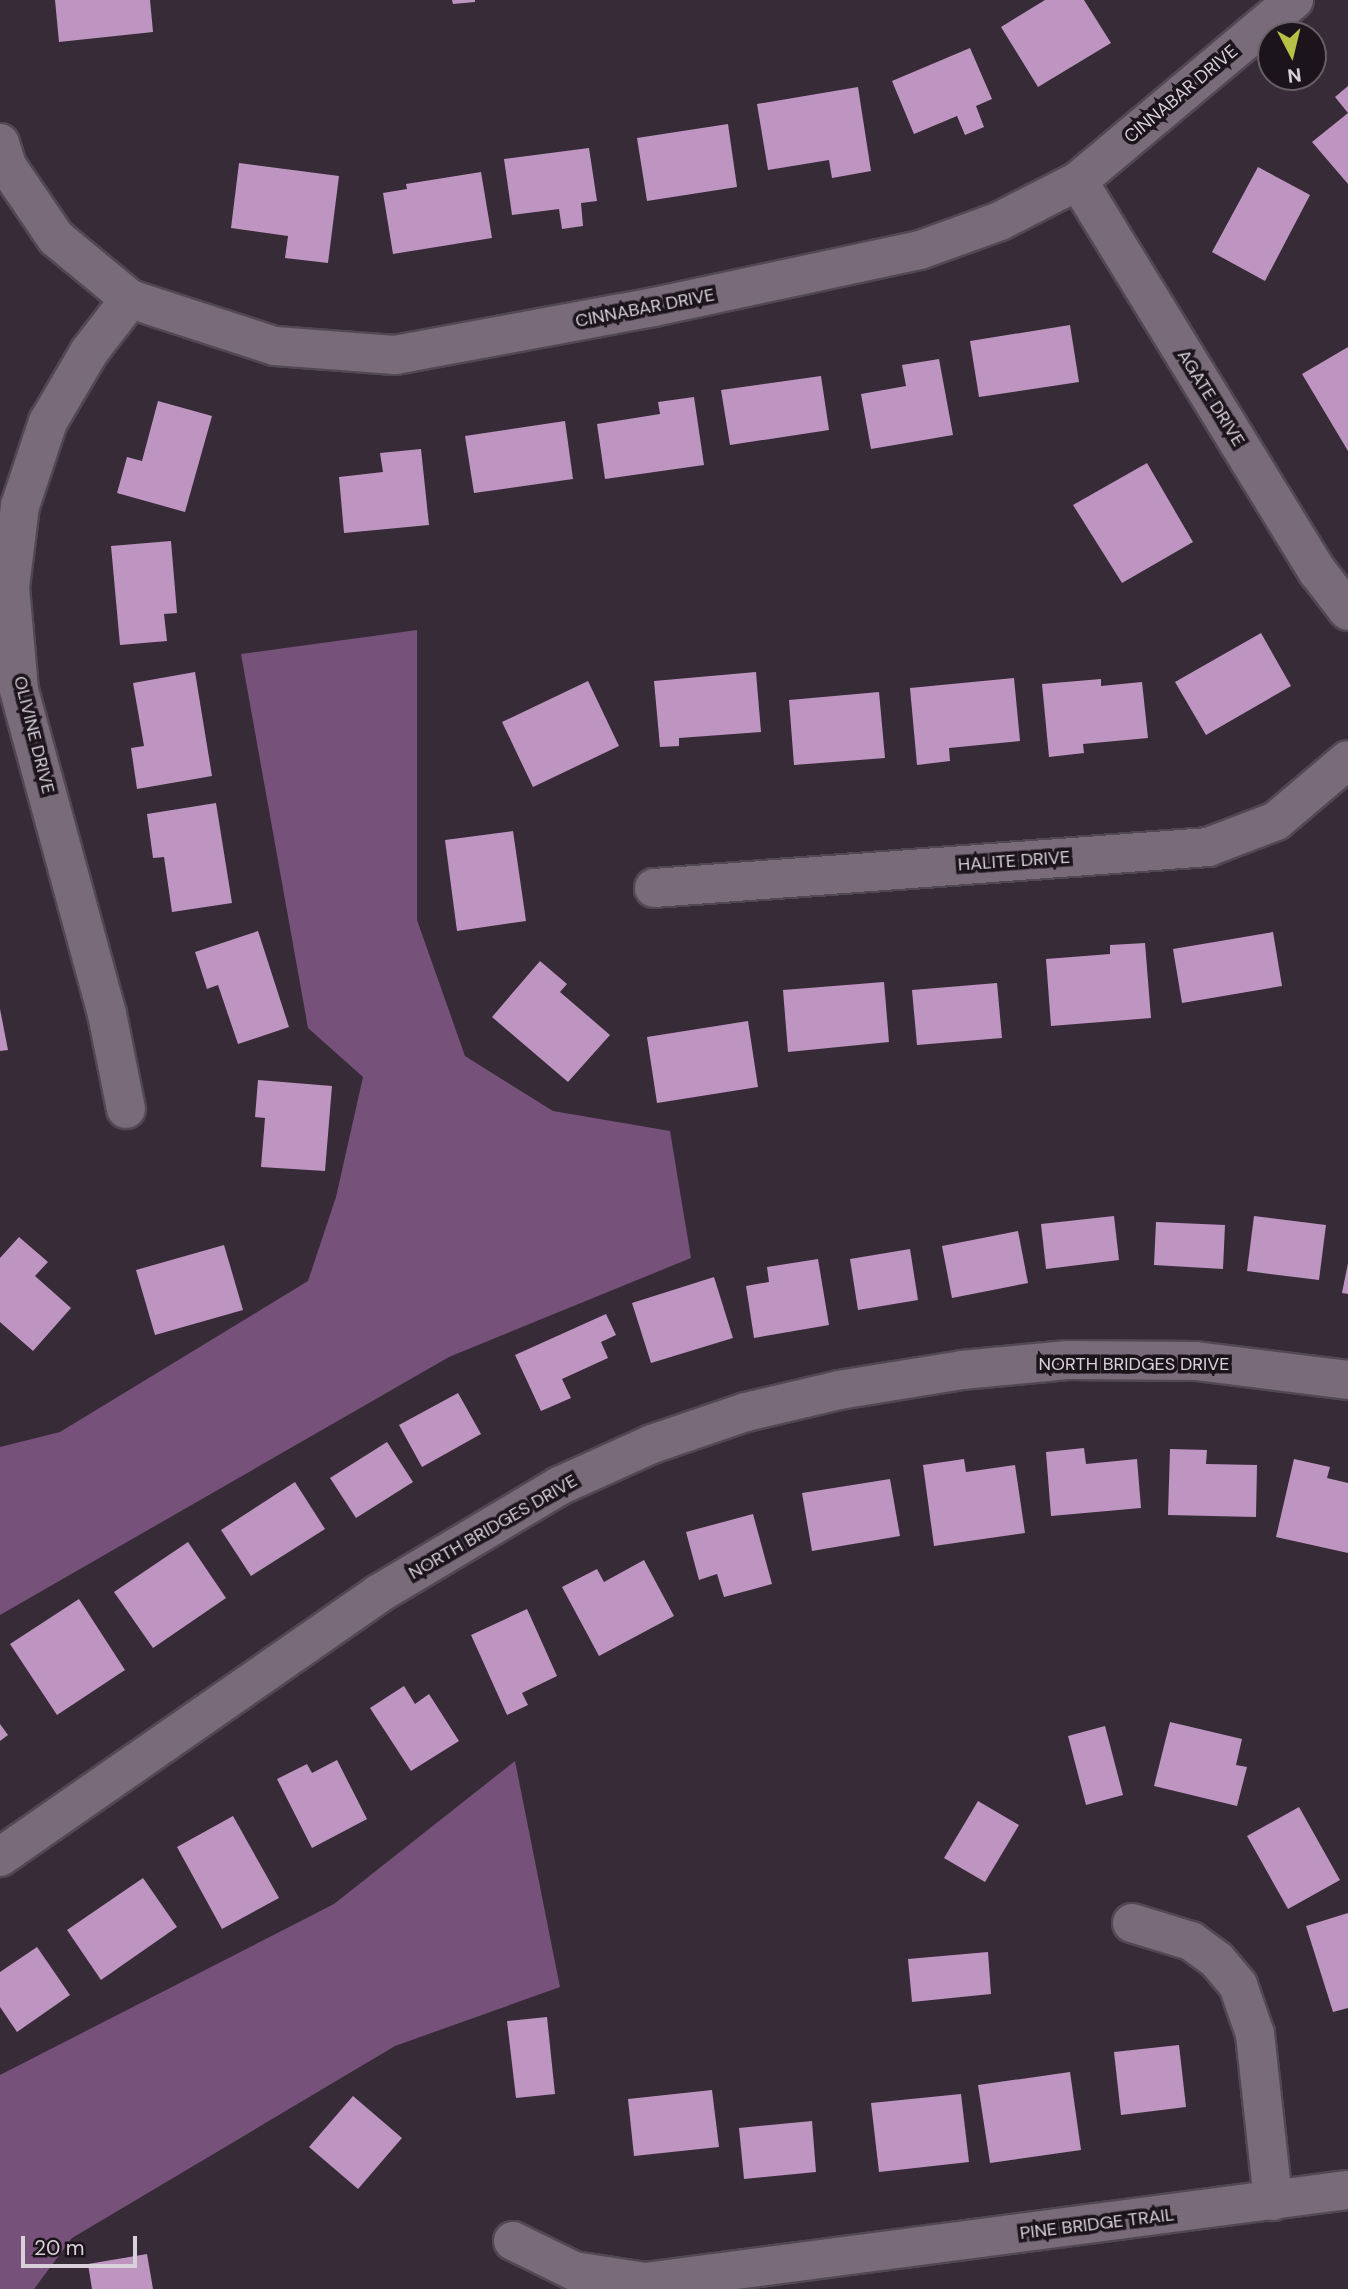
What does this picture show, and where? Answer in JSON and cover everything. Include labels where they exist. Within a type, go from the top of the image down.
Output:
[{"type":"street","name":"CINNABAR DRIVE","points":[[0,143],[7,166],[56,238],[130,299],[275,346],[395,355],[654,307],[920,250],[1000,221],[1078,181],[1294,0]]},
{"type":"street","name":"AGATE DRIVE","points":[[1078,181],[1318,572],[1348,611]]},
{"type":"street","name":"OLIVINE DRIVE","points":[[126,1109],[104,1002],[19,690],[10,587],[20,506],[48,422],[89,352],[130,299]]},
{"type":"street","name":"HALITE DRIVE","points":[[654,888],[1208,847],[1276,821],[1348,760]]},
{"type":"street","name":"NORTH BRIDGES DRIVE","points":[[0,1857],[378,1594],[559,1486],[652,1444],[746,1412],[839,1390],[962,1370],[1068,1360],[1196,1361],[1348,1380]]},
{"type":"street","points":[[1132,1923],[1191,1941],[1217,1960],[1238,1985],[1255,2034],[1273,2201]]},
{"type":"street","name":"PINE BRIDGE TRAIL","points":[[513,2241],[574,2271],[645,2282],[1348,2190]]},
{"type":"shaded area","points":[[417,630],[417,920],[465,1056],[553,1111],[670,1131],[691,1258],[449,1357],[0,1615],[0,1447],[60,1432],[308,1281],[336,1197],[363,1077],[308,1028],[241,654]]},
{"type":"shaded area","points":[[515,1761],[560,1987],[395,2046],[72,2238],[34,2289],[0,2289],[0,2075],[334,1904]]},
{"type":"building","points":[[55,0],[150,0],[153,32],[59,42]]},
{"type":"building","points":[[452,0],[475,0],[475,2],[453,4]]},
{"type":"building","points":[[1045,0],[1084,0],[1111,43],[1038,87],[1001,27]]},
{"type":"building","points":[[970,48],[992,99],[976,106],[984,127],[965,135],[957,116],[914,134],[892,81]]},
{"type":"building","points":[[1348,86],[1348,113],[1335,97]]},
{"type":"building","points":[[858,87],[871,171],[832,178],[829,160],[768,170],[757,104]]},
{"type":"building","points":[[1348,113],[1348,184],[1312,142]]},
{"type":"building","points":[[728,124],[737,187],[647,201],[637,138]]},
{"type":"building","points":[[589,148],[597,201],[581,203],[583,226],[562,229],[559,209],[512,215],[504,159]]},
{"type":"building","points":[[239,163],[339,176],[328,263],[285,258],[288,236],[231,228]]},
{"type":"building","points":[[1258,167],[1310,195],[1265,281],[1212,252]]},
{"type":"building","points":[[481,172],[492,238],[393,254],[383,193],[407,189],[406,184]]},
{"type":"building","points":[[1070,325],[1079,382],[979,397],[970,341]]},
{"type":"building","points":[[1348,347],[1348,451],[1302,374]]},
{"type":"building","points":[[939,359],[953,435],[871,449],[861,394],[906,386],[902,365]]},
{"type":"building","points":[[821,376],[829,430],[730,445],[721,390]]},
{"type":"building","points":[[694,397],[704,465],[605,479],[597,424],[660,414],[658,402]]},
{"type":"building","points":[[158,401],[212,416],[185,512],[117,493],[127,457],[142,461]]},
{"type":"building","points":[[565,421],[573,479],[474,493],[465,436]]},
{"type":"building","points":[[421,449],[429,525],[344,533],[339,477],[383,472],[380,453]]},
{"type":"building","points":[[1147,463],[1193,542],[1122,583],[1073,505]]},
{"type":"building","points":[[171,541],[177,613],[164,614],[167,641],[120,645],[111,546]]},
{"type":"building","points":[[1261,633],[1291,686],[1206,735],[1175,682]]},
{"type":"building","points":[[195,672],[212,776],[137,789],[131,748],[144,746],[133,683]]},
{"type":"building","points":[[756,672],[761,732],[679,738],[679,746],[660,747],[654,681]]},
{"type":"building","points":[[1014,678],[1020,741],[949,748],[950,761],[917,765],[910,688]]},
{"type":"building","points":[[1101,679],[1101,686],[1142,682],[1148,738],[1083,744],[1084,753],[1049,757],[1042,684]]},
{"type":"building","points":[[588,681],[619,746],[533,787],[502,722]]},
{"type":"building","points":[[879,692],[885,758],[794,765],[789,700]]},
{"type":"building","points":[[216,803],[232,903],[172,912],[164,857],[153,858],[147,814]]},
{"type":"building","points":[[513,831],[526,921],[457,931],[445,840]]},
{"type":"building","points":[[258,931],[289,1027],[238,1044],[218,985],[207,989],[195,952]]},
{"type":"building","points":[[1273,932],[1282,986],[1182,1003],[1173,949]]},
{"type":"building","points":[[1145,943],[1151,1018],[1051,1026],[1046,959],[1110,954],[1110,945]]},
{"type":"building","points":[[540,961],[567,984],[560,992],[610,1035],[568,1082],[492,1017]]},
{"type":"building","points":[[884,982],[889,1042],[788,1052],[783,990]]},
{"type":"building","points":[[997,983],[1002,1038],[917,1045],[912,990]]},
{"type":"building","points":[[0,1009],[8,1050],[0,1051]]},
{"type":"building","points":[[748,1021],[758,1087],[657,1103],[647,1037]]},
{"type":"building","points":[[258,1080],[332,1086],[325,1171],[261,1167],[265,1118],[255,1117]]},
{"type":"building","points":[[1114,1216],[1119,1260],[1046,1269],[1041,1224]]},
{"type":"building","points":[[1254,1216],[1326,1225],[1319,1280],[1247,1271]]},
{"type":"building","points":[[1156,1222],[1225,1225],[1223,1269],[1154,1265]]},
{"type":"building","points":[[1018,1231],[1028,1283],[952,1298],[942,1246]]},
{"type":"building","points":[[19,1237],[48,1262],[35,1276],[71,1308],[33,1351],[0,1322],[0,1258]]},
{"type":"building","points":[[224,1245],[243,1310],[155,1335],[136,1270]]},
{"type":"building","points":[[910,1249],[918,1300],[858,1310],[850,1259]]},
{"type":"building","points":[[818,1259],[829,1325],[754,1338],[746,1286],[769,1282],[767,1267]]},
{"type":"building","points":[[1348,1263],[1348,1294],[1342,1293]]},
{"type":"building","points":[[714,1277],[733,1338],[651,1363],[632,1303]]},
{"type":"building","points":[[606,1314],[616,1335],[601,1342],[608,1358],[562,1379],[571,1398],[541,1411],[515,1355]]},
{"type":"building","points":[[458,1393],[481,1434],[422,1467],[399,1425]]},
{"type":"building","points":[[387,1442],[413,1482],[356,1518],[330,1478]]},
{"type":"building","points":[[1084,1448],[1086,1464],[1137,1459],[1141,1508],[1051,1516],[1046,1452]]},
{"type":"building","points":[[1170,1449],[1207,1450],[1206,1464],[1257,1465],[1256,1517],[1168,1515]]},
{"type":"building","points":[[964,1459],[966,1472],[1015,1465],[1025,1533],[934,1546],[923,1465]]},
{"type":"building","points":[[1294,1459],[1330,1467],[1327,1478],[1348,1483],[1348,1553],[1276,1537]]},
{"type":"building","points":[[890,1479],[900,1536],[812,1551],[802,1493]]},
{"type":"building","points":[[295,1482],[325,1529],[251,1576],[221,1530]]},
{"type":"building","points":[[753,1514],[772,1584],[724,1597],[717,1574],[699,1580],[686,1532]]},
{"type":"building","points":[[188,1542],[226,1598],[153,1648],[114,1592]]},
{"type":"building","points":[[644,1560],[674,1616],[599,1656],[562,1587],[597,1569],[604,1582]]},
{"type":"building","points":[[79,1599],[125,1670],[57,1715],[10,1644]]},
{"type":"building","points":[[527,1609],[557,1676],[522,1693],[528,1705],[507,1715],[471,1635]]},
{"type":"building","points":[[404,1686],[415,1704],[429,1694],[459,1741],[411,1771],[370,1708]]},
{"type":"building","points":[[1170,1722],[1242,1739],[1236,1765],[1247,1767],[1237,1806],[1154,1786]]},
{"type":"building","points":[[0,1724],[8,1735],[0,1741]]},
{"type":"building","points":[[1105,1726],[1123,1795],[1086,1805],[1068,1736]]},
{"type":"building","points":[[337,1760],[367,1819],[312,1848],[277,1779],[307,1764],[312,1773]]},
{"type":"building","points":[[978,1801],[1019,1825],[985,1882],[944,1858]]},
{"type":"building","points":[[1299,1807],[1340,1880],[1288,1909],[1247,1836]]},
{"type":"building","points":[[233,1816],[279,1898],[222,1929],[177,1847]]},
{"type":"building","points":[[143,1878],[177,1927],[101,1980],[67,1930]]},
{"type":"building","points":[[1348,1913],[1348,2008],[1333,2012],[1306,1926]]},
{"type":"building","points":[[37,1947],[70,1995],[17,2032],[0,2007],[0,1972]]},
{"type":"building","points":[[988,1952],[991,1994],[912,2002],[908,1959]]},
{"type":"building","points":[[547,2017],[555,2094],[516,2098],[507,2021]]},
{"type":"building","points":[[1179,2045],[1186,2107],[1121,2115],[1114,2052]]},
{"type":"building","points":[[1070,2072],[1081,2150],[990,2163],[978,2085]]},
{"type":"building","points":[[712,2090],[719,2147],[634,2156],[628,2099]]},
{"type":"building","points":[[961,2094],[969,2162],[879,2172],[871,2103]]},
{"type":"building","points":[[353,2096],[402,2138],[358,2189],[309,2147]]},
{"type":"building","points":[[812,2121],[816,2172],[744,2179],[739,2128]]},
{"type":"building","points":[[147,2254],[153,2289],[92,2289],[88,2264]]}]
